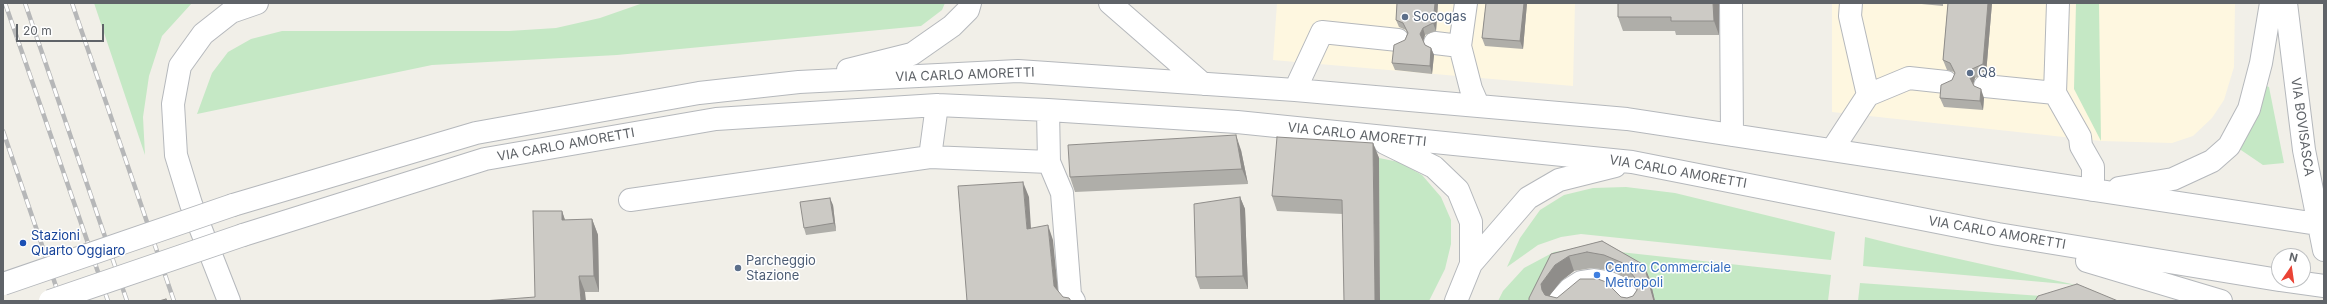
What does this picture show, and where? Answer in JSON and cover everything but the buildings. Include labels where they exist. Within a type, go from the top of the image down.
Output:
[{"type":"street","points":[[230,301],[191,204],[176,155],[173,104],[180,66],[203,34],[231,12],[257,3]]},
{"type":"street","name":"VIA CARLO AMORETTI","points":[[799,82],[912,54],[952,26],[968,10],[970,3]]},
{"type":"street","points":[[1110,3],[1203,84]]},
{"type":"street","points":[[1466,3],[1460,46],[1471,89],[1478,105]]},
{"type":"street","points":[[1730,3],[1732,135]]},
{"type":"street","points":[[1851,3],[1850,16],[1868,95]]},
{"type":"street","points":[[2058,3],[2055,93],[2080,137],[2081,146],[2093,167],[2097,191],[2173,179],[2212,161],[2229,146],[2249,109],[2261,63],[2271,3]]},
{"type":"street","name":"VIA BOVISASCA","points":[[2286,3],[2304,150],[2321,225],[2324,250]]},
{"type":"street","points":[[1295,90],[1322,32],[1398,40]]},
{"type":"street","points":[[1435,43],[1460,46]]},
{"type":"street","name":"VIA CARLO AMORETTI","points":[[3,284],[233,205],[476,133],[699,93],[799,82],[1018,71],[1295,90],[1626,119],[2321,225]]},
{"type":"street","points":[[1832,150],[1868,95],[1909,78],[1946,82]]},
{"type":"street","points":[[1985,86],[2055,93]]},
{"type":"street","points":[[930,157],[937,105]]},
{"type":"street","name":"VIA CARLO AMORETTI","points":[[50,301],[243,235],[485,159],[716,119],[937,105],[1048,110],[1238,122],[1372,137],[1632,162],[1998,234],[2271,279]]},
{"type":"street","points":[[1048,110],[1049,162],[1062,193],[1070,295],[1074,301]]},
{"type":"street","points":[[1372,137],[1434,167],[1458,190],[1471,222],[1471,264]]},
{"type":"street","points":[[630,200],[930,157],[1049,162]]},
{"type":"street","points":[[1456,301],[1471,264],[1528,198],[1559,180],[1632,162]]},
{"type":"street","points":[[1998,234],[2221,301]]},
{"type":"street","points":[[1560,300],[1570,289],[1581,283],[1594,281],[1619,287],[1630,299]]},
{"type":"street","name":"VIA CARLO AMORETTI","points":[[2311,284],[2324,286]]},
{"type":"shaded area","points":[[1277,3],[1575,3],[1573,86],[1273,60]]},
{"type":"shaded area","points":[[1832,3],[2235,3],[2234,67],[2224,100],[2212,118],[2193,136],[2172,143],[2101,141],[1832,112]]},
{"type":"green space","points":[[94,3],[192,3],[162,36],[149,76],[143,117],[145,155]]},
{"type":"green space","points":[[643,3],[945,3],[942,10],[921,26],[617,55],[432,65],[197,114],[212,73],[228,52],[251,39],[282,31],[509,31],[556,28],[600,18]]},
{"type":"green space","points":[[2076,3],[2099,3],[2101,141],[2074,89]]},
{"type":"green space","points":[[2264,85],[2269,87],[2284,163],[2263,165],[2235,146]]},
{"type":"green space","points":[[1379,158],[1399,162],[1422,175],[1441,197],[1451,220],[1451,244],[1445,269],[1429,301],[1380,301]]},
{"type":"green space","points":[[1626,187],[1675,193],[1835,232],[1831,260],[1581,234],[1561,237],[1538,245],[1507,267],[1520,238],[1540,210],[1564,195],[1593,188]]},
{"type":"green space","points":[[1865,237],[1905,247],[2076,285],[1863,266]]},
{"type":"green space","points":[[1583,248],[1831,275],[1828,301],[1655,301],[1607,256],[1556,269],[1540,301],[1498,301],[1503,291],[1524,268],[1554,252]]},
{"type":"green space","points":[[1860,283],[2083,299],[2076,301],[1858,301]]},
{"type":"railway","points":[[5,3],[108,301]]},
{"type":"railway","points":[[25,3],[127,301]]},
{"type":"railway","points":[[72,3],[174,301]]},
{"type":"railway","points":[[3,131],[61,301]]},
{"type":"place","name":"Socogas","points":[[1405,17]]},
{"type":"place","name":"Q8","points":[[1970,73]]},
{"type":"place","name":"Stazioni Quarto Oggiaro","points":[[23,243]]},
{"type":"place","name":"Parcheggio Stazione","points":[[738,268]]},
{"type":"place","name":"Centro Commerciale Metropoli","points":[[1597,275]]}]
